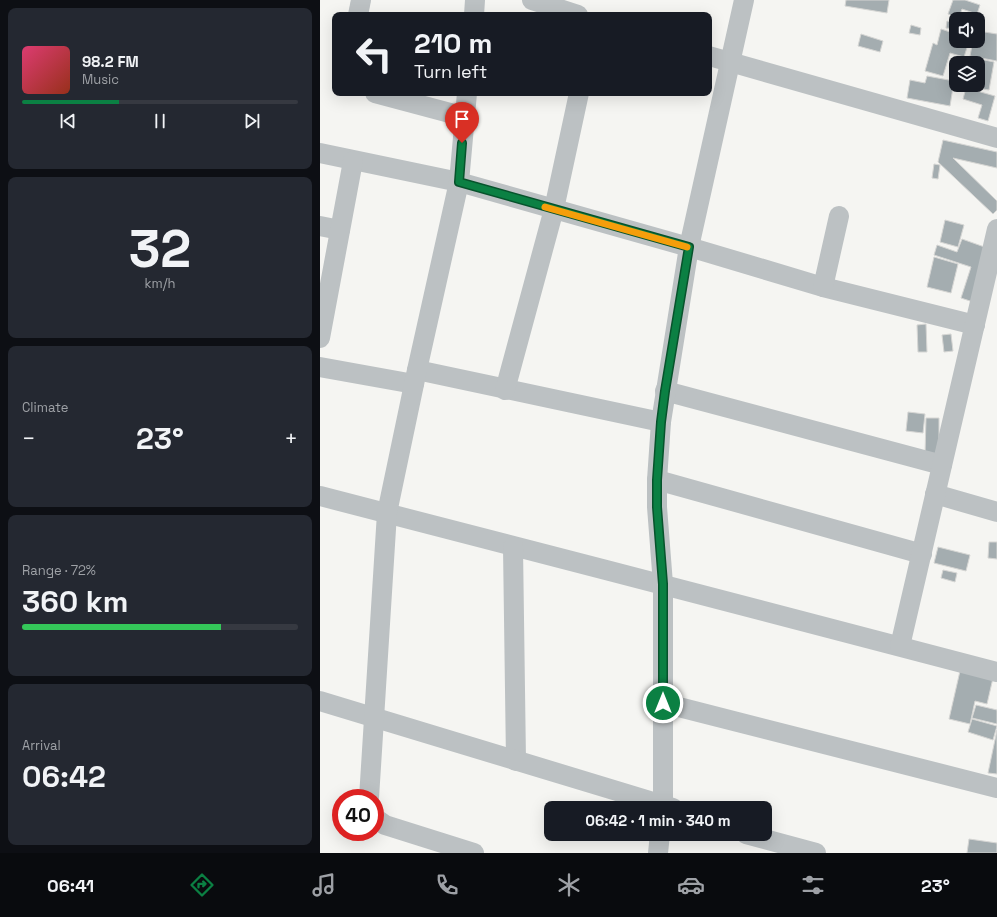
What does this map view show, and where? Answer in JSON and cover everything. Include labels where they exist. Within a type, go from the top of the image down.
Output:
[{"type":"street","points":[[359,12],[362,0]]},
{"type":"street","points":[[474,12],[476,0]]},
{"type":"street","points":[[532,0],[569,12]]},
{"type":"street","points":[[666,801],[663,703],[663,584],[657,507],[657,480],[661,422],[689,247],[744,0]]},
{"type":"street","points":[[712,57],[997,138]]},
{"type":"street","points":[[386,96],[465,117]]},
{"type":"street","points":[[370,789],[388,513],[415,377],[459,182],[467,96]]},
{"type":"street","points":[[506,390],[554,209],[578,96]]},
{"type":"street","points":[[320,153],[459,182],[689,247],[823,287],[975,325]]},
{"type":"street","points":[[320,338],[353,161]]},
{"type":"street","points":[[823,287],[839,216]]},
{"type":"street","points":[[320,226],[340,230]]},
{"type":"street","points":[[900,646],[997,228]]},
{"type":"street","points":[[320,367],[415,377],[506,390],[661,422]]},
{"type":"street","points":[[665,391],[942,465]]},
{"type":"street","points":[[657,480],[922,554]]},
{"type":"street","points":[[935,494],[997,512]]},
{"type":"street","points":[[320,496],[997,672]]},
{"type":"street","points":[[513,547],[516,761]]},
{"type":"street","points":[[320,701],[646,801]]},
{"type":"street","points":[[663,703],[997,788]]},
{"type":"street","points":[[384,824],[474,853]]},
{"type":"street","points":[[658,853],[659,841]]},
{"type":"street","points":[[772,841],[816,853]]},
{"type":"building","points":[[846,0],[889,0],[887,13],[845,6]]},
{"type":"building","points":[[953,0],[965,0],[980,5],[978,12],[971,12],[962,9],[961,12],[949,12],[948,14]]},
{"type":"building","points":[[947,21],[949,21],[949,28],[946,28]]},
{"type":"building","points":[[911,25],[921,28],[920,35],[909,33]]},
{"type":"building","points":[[941,29],[949,32],[949,48],[967,48],[964,56],[950,53],[943,76],[925,71],[933,43],[937,45]]},
{"type":"building","points":[[985,32],[997,34],[997,61],[985,59],[985,56],[970,56],[972,48],[985,48]]},
{"type":"building","points":[[861,34],[883,41],[880,52],[858,46]]},
{"type":"building","points":[[985,60],[994,62],[989,90],[985,89]]},
{"type":"building","points":[[927,76],[949,80],[949,92],[952,92],[950,106],[907,98],[910,80],[925,83]]},
{"type":"building","points":[[965,92],[980,92],[995,96],[988,121],[978,118],[982,105],[963,99]]},
{"type":"building","points":[[943,140],[997,152],[997,168],[953,158],[997,201],[997,210],[993,214],[938,162]]},
{"type":"building","points":[[934,164],[940,165],[938,179],[932,178]]},
{"type":"building","points":[[945,220],[964,225],[958,247],[940,242]]},
{"type":"building","points":[[962,239],[990,249],[973,302],[961,298],[971,267],[934,255],[937,245],[957,252]]},
{"type":"building","points":[[934,257],[958,264],[951,293],[927,287]]},
{"type":"building","points":[[926,324],[927,352],[918,352],[917,325]]},
{"type":"building","points":[[951,334],[953,351],[944,352],[942,335]]},
{"type":"building","points":[[908,412],[925,414],[923,433],[906,431]]},
{"type":"building","points":[[926,418],[939,418],[939,455],[925,455]]},
{"type":"building","points":[[989,542],[997,542],[997,559],[988,558]]},
{"type":"building","points":[[938,547],[970,555],[966,571],[934,563]]},
{"type":"building","points":[[943,570],[957,573],[955,582],[941,578]]},
{"type":"building","points":[[960,671],[993,678],[987,704],[975,701],[970,724],[949,719]]},
{"type":"building","points":[[976,705],[997,710],[997,724],[972,718]]},
{"type":"building","points":[[972,719],[997,726],[993,740],[968,732]]},
{"type":"building","points":[[997,730],[997,774],[988,773]]},
{"type":"building","points":[[969,839],[997,843],[997,853],[967,853]]},
{"type":"slow traffic","points":[[545,207],[687,247]]},
{"type":"route","points":[[462,143],[459,182],[689,247],[665,391],[661,422],[657,480],[657,507],[663,584],[663,703]]}]
